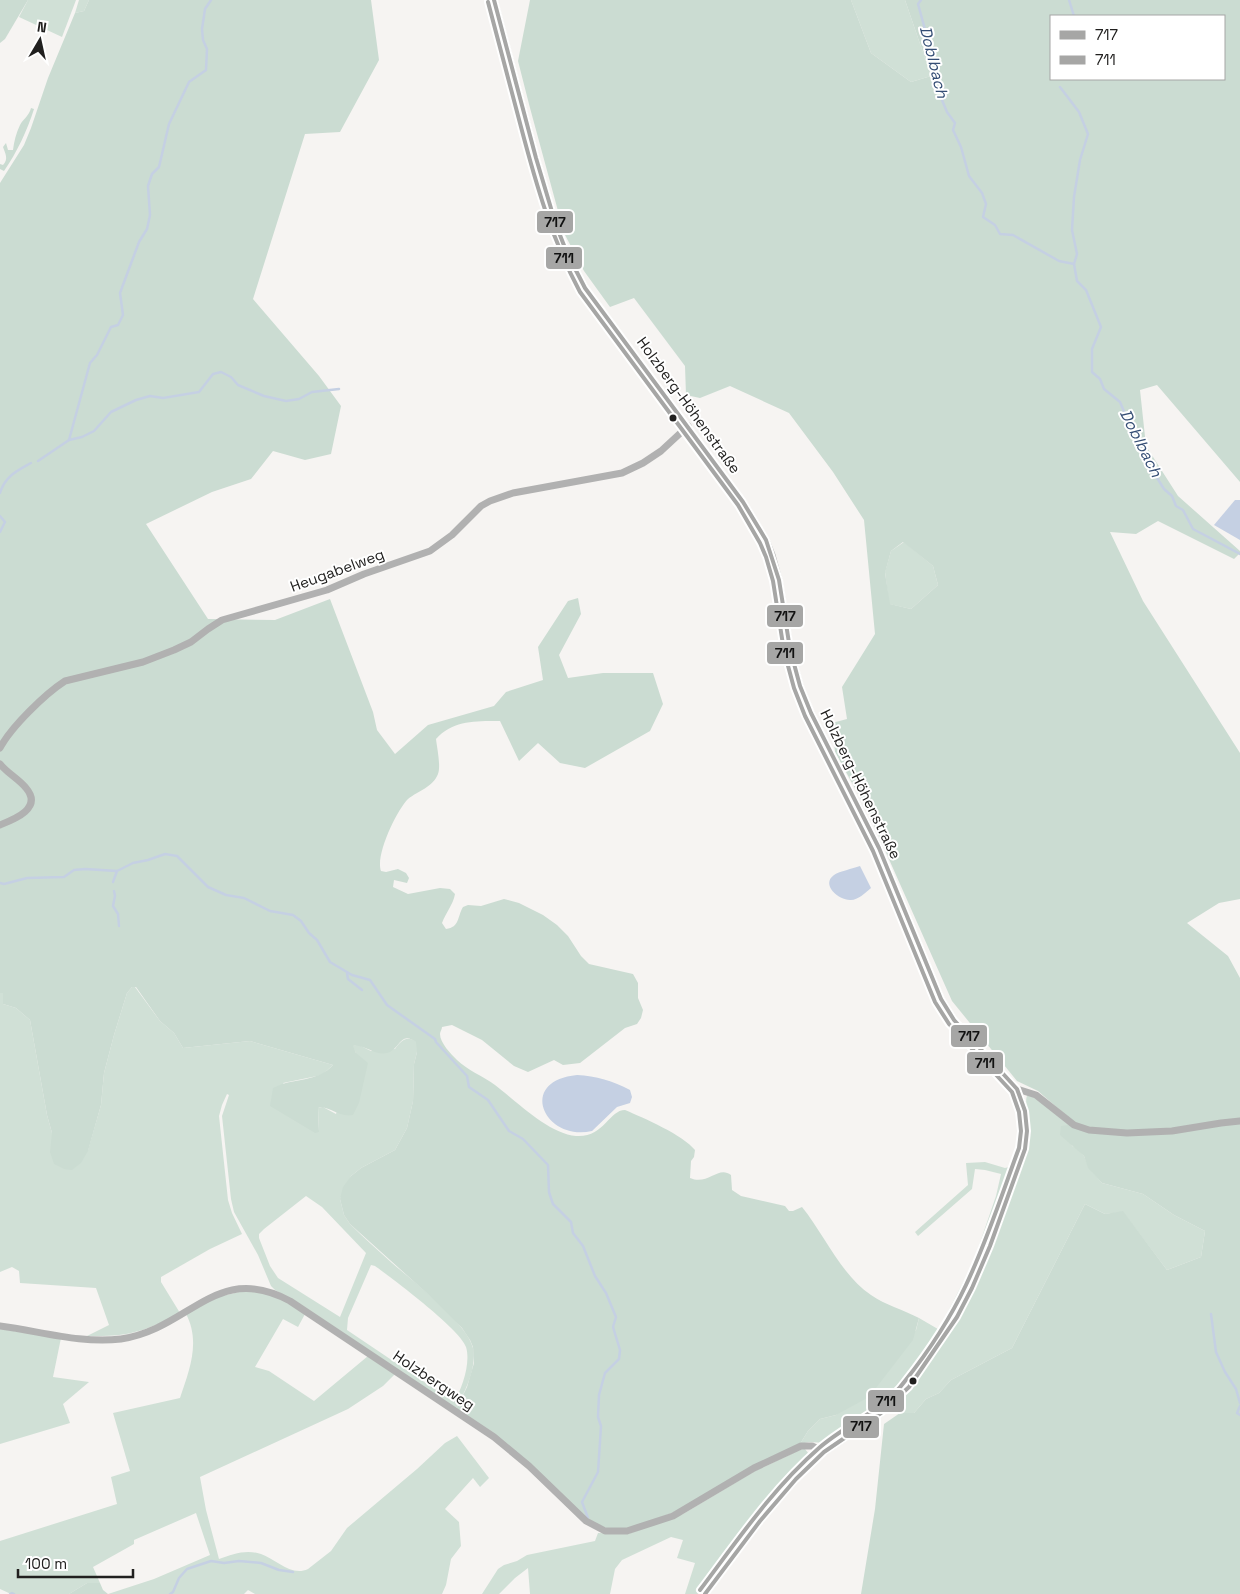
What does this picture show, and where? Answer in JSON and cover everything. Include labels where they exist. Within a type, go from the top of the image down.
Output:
[{"type":"street","name":"Holzberg-Höhenstraße","points":[[494,0],[536,158],[564,249],[585,288],[743,502],[766,540],[782,591],[790,649],[800,686],[811,713],[879,848],[942,998],[954,1020],[1017,1088],[1023,1103],[1027,1124],[1025,1149],[990,1246],[964,1304],[947,1333],[909,1387],[880,1413],[824,1452],[782,1493],[705,1594]]},
{"type":"street","name":"Heugabelweg","points":[[0,748],[18,724],[55,688],[65,681],[143,662],[191,642],[208,628],[222,620],[327,590],[364,574],[430,551],[452,535],[481,506],[497,498],[622,474],[661,451],[688,426]]},
{"type":"street","points":[[0,764],[28,789],[31,799],[28,811],[16,819],[0,825]]},
{"type":"street","points":[[1017,1088],[1036,1095],[1074,1125],[1089,1130],[1127,1133],[1172,1131],[1221,1122],[1240,1121]]},
{"type":"street","name":"Holzbergweg","points":[[0,1326],[78,1338],[121,1338],[154,1330],[222,1292],[247,1288],[272,1292],[290,1301],[494,1437],[518,1456],[586,1521],[605,1531],[627,1531],[673,1516],[754,1468],[801,1446],[812,1446],[824,1452]]},
{"type":"shaded area","points":[[28,0],[76,0],[62,37],[19,17]]},
{"type":"shaded area","points":[[79,0],[89,0],[84,11],[75,13]]},
{"type":"shaded area","points":[[851,0],[905,0],[931,76],[911,82],[871,53]]},
{"type":"shaded area","points":[[904,542],[933,566],[938,585],[911,609],[889,604],[885,572],[891,551]]},
{"type":"shaded area","points":[[132,987],[135,987],[160,1021],[174,1033],[183,1048],[250,1041],[333,1065],[322,1075],[283,1083],[319,1131],[318,1108],[323,1107],[336,1114],[356,1053],[352,1046],[359,1045],[371,1051],[395,1049],[402,1041],[407,1039],[417,1042],[414,1064],[413,1101],[407,1128],[395,1150],[361,1168],[351,1176],[340,1199],[344,1215],[350,1224],[438,1303],[469,1338],[474,1356],[472,1372],[456,1409],[271,1286],[258,1255],[234,1212],[231,1199],[222,1116],[229,1095],[227,1094],[219,1116],[228,1200],[242,1234],[210,1249],[161,1277],[161,1282],[180,1313],[156,1325],[135,1332],[114,1336],[87,1336],[109,1325],[96,1288],[20,1283],[19,1271],[12,1267],[0,1272],[0,993],[4,993],[3,1004],[16,1008],[30,1020],[52,1133],[52,1142],[88,1150],[101,1105],[104,1073],[127,993]],"holes":[[[306,1196],[322,1207],[366,1253],[340,1317],[278,1278],[270,1266],[259,1238],[259,1234],[264,1229]],[[371,1265],[384,1272],[439,1317],[452,1329],[466,1347],[467,1368],[463,1383],[454,1402],[347,1330],[348,1318]]]},
{"type":"shaded area","points":[[954,1028],[960,1031],[1013,1089],[1021,1109],[1024,1137],[988,1245],[970,1287],[948,1325],[942,1323],[973,1263],[996,1196],[1001,1174],[975,1169],[972,1189],[918,1236],[915,1232],[968,1185],[966,1163],[985,1162],[1005,1168],[1013,1166],[1019,1148],[1021,1132],[1017,1105],[1012,1093],[993,1069]]},
{"type":"shaded area","points":[[1032,1095],[1069,1125],[1072,1146],[1076,1147],[1084,1156],[1089,1168],[1102,1183],[1143,1194],[1174,1215],[1205,1231],[1201,1257],[1167,1270],[1123,1212],[1105,1214],[1085,1204],[1012,1348],[951,1380],[939,1393],[926,1399],[914,1413],[900,1413],[904,1396],[959,1318],[1030,1136],[1026,1099],[1027,1096]]},
{"type":"shaded area","points":[[247,1290],[277,1296],[305,1314],[298,1327],[283,1319],[255,1367],[269,1371],[314,1401],[368,1356],[395,1374],[383,1386],[348,1409],[200,1477],[206,1510],[219,1559],[234,1554],[250,1552],[267,1556],[296,1571],[308,1569],[331,1551],[347,1528],[445,1443],[457,1436],[489,1478],[480,1487],[473,1478],[445,1509],[459,1522],[461,1546],[451,1559],[446,1585],[442,1594],[255,1594],[248,1590],[244,1594],[108,1594],[154,1579],[210,1555],[196,1513],[134,1540],[134,1544],[93,1567],[100,1583],[87,1583],[69,1594],[11,1594],[0,1589],[0,1541],[117,1504],[111,1477],[130,1471],[113,1413],[180,1398],[190,1367],[193,1346],[193,1335],[186,1314],[210,1299]]},
{"type":"shaded area","points":[[919,1318],[943,1332],[907,1385],[873,1414],[832,1441],[800,1444],[808,1431],[820,1419],[836,1415],[916,1330]]},
{"type":"shaded area","points":[[0,1329],[61,1338],[53,1377],[89,1382],[63,1404],[70,1423],[0,1444]]},
{"type":"shaded area","points":[[805,1449],[812,1458],[780,1491],[701,1594],[685,1594],[695,1563],[677,1558],[683,1540],[671,1537],[622,1560],[615,1569],[610,1594],[530,1594],[528,1568],[499,1594],[482,1594],[498,1569],[504,1565],[517,1561],[527,1555],[595,1541],[598,1533],[628,1534],[683,1514],[755,1471]]},
{"type":"green space","points":[[0,0],[28,0],[5,39],[0,43]]},
{"type":"green space","points":[[89,0],[371,0],[379,60],[340,132],[305,134],[253,299],[319,376],[341,406],[331,454],[305,460],[273,451],[251,479],[212,492],[146,524],[208,619],[275,620],[330,599],[373,712],[377,730],[395,754],[428,725],[494,706],[506,692],[543,680],[538,647],[568,601],[578,598],[581,614],[559,655],[568,678],[603,673],[653,673],[663,704],[650,731],[585,768],[560,763],[538,743],[519,761],[500,721],[465,723],[450,728],[436,739],[439,771],[436,778],[429,786],[408,799],[403,805],[388,833],[380,864],[381,871],[386,872],[398,869],[406,873],[409,878],[407,883],[394,880],[393,887],[408,894],[440,888],[450,889],[455,894],[442,923],[446,929],[456,924],[463,907],[468,905],[481,906],[504,899],[519,903],[543,915],[568,936],[581,956],[589,964],[633,974],[638,983],[638,998],[643,1010],[641,1018],[637,1024],[625,1028],[580,1063],[563,1065],[554,1060],[528,1072],[514,1066],[482,1040],[452,1025],[442,1027],[440,1037],[444,1045],[461,1064],[495,1085],[533,1116],[566,1134],[576,1136],[593,1133],[619,1111],[625,1110],[673,1133],[695,1150],[691,1161],[690,1178],[702,1180],[722,1172],[726,1173],[731,1175],[732,1190],[741,1196],[785,1206],[789,1211],[802,1207],[842,1265],[860,1287],[882,1302],[919,1318],[913,1340],[869,1397],[836,1415],[820,1419],[808,1431],[800,1444],[672,1513],[627,1529],[606,1528],[595,1524],[456,1409],[467,1387],[474,1363],[473,1347],[470,1340],[462,1328],[430,1296],[350,1224],[344,1215],[340,1199],[343,1187],[351,1176],[361,1168],[395,1150],[407,1128],[413,1101],[414,1064],[417,1052],[416,1042],[411,1039],[403,1039],[395,1048],[387,1053],[378,1053],[353,1046],[356,1053],[368,1063],[359,1103],[353,1115],[343,1115],[326,1108],[318,1108],[319,1132],[315,1133],[270,1106],[273,1088],[289,1082],[320,1075],[333,1065],[250,1041],[183,1048],[174,1033],[160,1021],[136,987],[132,987],[127,993],[114,1035],[104,1073],[101,1105],[88,1151],[81,1163],[72,1170],[64,1169],[54,1164],[50,1152],[52,1133],[30,1020],[16,1008],[3,1004],[3,993],[0,993],[0,183],[24,145],[48,78],[75,13],[84,11]]},
{"type":"green space","points":[[530,0],[851,0],[871,53],[911,82],[931,76],[905,0],[1240,0],[1240,482],[1157,385],[1140,390],[1146,446],[1178,496],[1240,553],[1234,559],[1158,521],[1136,534],[1110,532],[1143,601],[1240,753],[1240,899],[1219,903],[1187,923],[1228,956],[1240,978],[1240,1594],[861,1594],[875,1509],[884,1424],[900,1413],[914,1413],[926,1399],[939,1393],[951,1380],[1012,1348],[1085,1204],[1105,1214],[1123,1211],[1167,1270],[1201,1257],[1205,1231],[1174,1215],[1143,1194],[1102,1183],[1088,1168],[1084,1156],[1060,1135],[1061,1126],[1069,1125],[1068,1117],[1038,1091],[1017,1081],[952,1001],[868,812],[835,752],[832,723],[847,719],[842,687],[875,634],[864,520],[833,472],[789,413],[730,386],[700,398],[686,395],[685,366],[634,298],[610,307],[584,271],[564,233],[518,61]],"holes":[[[903,542],[933,566],[938,585],[911,609],[890,604],[885,573],[891,551]]]},
{"type":"green space","points":[[31,108],[34,109],[25,133],[4,171],[0,169],[0,164],[3,165],[5,163],[6,158],[3,147],[6,143],[8,150],[13,150],[19,128]]},
{"type":"green space","points":[[87,1583],[100,1583],[103,1590],[108,1594],[69,1594]]},
{"type":"water","points":[[1235,500],[1240,500],[1240,540],[1214,525]]},
{"type":"water","points":[[860,866],[871,888],[854,900],[847,900],[833,892],[829,883],[834,875]]},
{"type":"water","points":[[577,1075],[591,1076],[630,1090],[632,1097],[630,1103],[617,1107],[592,1131],[575,1132],[561,1128],[551,1120],[544,1109],[543,1098],[547,1088],[558,1080]]},
{"type":"waterway","points":[[38,461],[69,440],[90,363],[97,355],[111,327],[118,325],[123,315],[120,293],[139,242],[147,229],[150,215],[148,186],[152,174],[159,167],[169,124],[189,82],[206,70],[207,49],[203,40],[202,29],[205,9],[211,0]]},
{"type":"waterway","name":"Doblbach","points":[[921,0],[918,4],[937,73],[946,96],[942,100],[947,112],[955,123],[953,130],[961,147],[969,176],[982,193],[986,204],[983,217],[995,225],[1000,234],[1013,235],[1059,261],[1074,264],[1077,281],[1086,290],[1101,327],[1092,349],[1092,372],[1100,379],[1104,389],[1120,402],[1129,423],[1137,431],[1149,465],[1164,489],[1172,496],[1176,506],[1183,510],[1193,529],[1240,554]]},
{"type":"waterway","points":[[1069,0],[1074,15]]},
{"type":"waterway","points":[[1060,87],[1079,112],[1088,134],[1080,160],[1074,197],[1072,230],[1077,254],[1074,264]]},
{"type":"waterway","points":[[69,440],[82,437],[94,431],[111,412],[136,400],[150,396],[163,398],[199,392],[213,374],[221,372],[231,377],[238,385],[264,396],[286,401],[299,399],[312,392],[339,389]]},
{"type":"waterway","points":[[0,493],[8,478],[31,463]]},
{"type":"waterway","points":[[0,516],[5,522],[0,532]]},
{"type":"waterway","points":[[0,883],[4,884],[27,878],[64,877],[74,870],[117,871],[133,863],[165,854],[177,856],[208,887],[226,895],[244,898],[270,911],[293,915],[301,921],[309,933],[317,940],[330,962],[352,975],[370,980],[387,1005],[435,1039],[467,1076],[469,1087],[488,1100],[509,1131],[523,1139],[548,1165],[549,1192],[553,1204],[571,1222],[573,1233],[583,1246],[595,1276],[606,1293],[616,1317],[613,1327],[620,1350],[619,1359],[605,1373],[599,1395],[598,1417],[601,1426],[598,1472],[582,1502],[588,1518]]},
{"type":"waterway","points":[[113,882],[117,871]]},
{"type":"waterway","points":[[114,891],[113,906],[118,914],[119,926]]},
{"type":"waterway","points":[[347,973],[348,979],[362,990]]},
{"type":"waterway","points":[[1211,1314],[1216,1352],[1225,1372],[1236,1389],[1240,1403]]},
{"type":"waterway","points":[[1240,1406],[1237,1413],[1240,1415]]},
{"type":"waterway","points":[[170,1594],[173,1592],[179,1578],[187,1569],[211,1561],[261,1563],[279,1570],[293,1572]]},
{"type":"waterway","points":[[10,1594],[14,1594]]},
{"type":"transit line","name":"717","points":[[494,0],[536,158],[556,225],[567,253],[585,288],[743,502],[766,540],[779,580],[790,649],[800,686],[811,713],[879,848],[941,999],[954,1020],[1017,1089],[1025,1111],[1027,1131],[1025,1149],[990,1246],[957,1317],[909,1387],[881,1413],[824,1452],[796,1479],[760,1521],[705,1594]]},
{"type":"transit line","name":"711","points":[[488,2],[539,191],[553,232],[570,272],[580,292],[738,505],[760,543],[773,581],[784,651],[794,688],[805,716],[873,851],[935,1002],[949,1024],[1012,1092],[1019,1112],[1021,1131],[1019,1148],[988,1234],[960,1298],[930,1347],[896,1392],[875,1409],[830,1439],[802,1464],[770,1498],[700,1590]]}]
